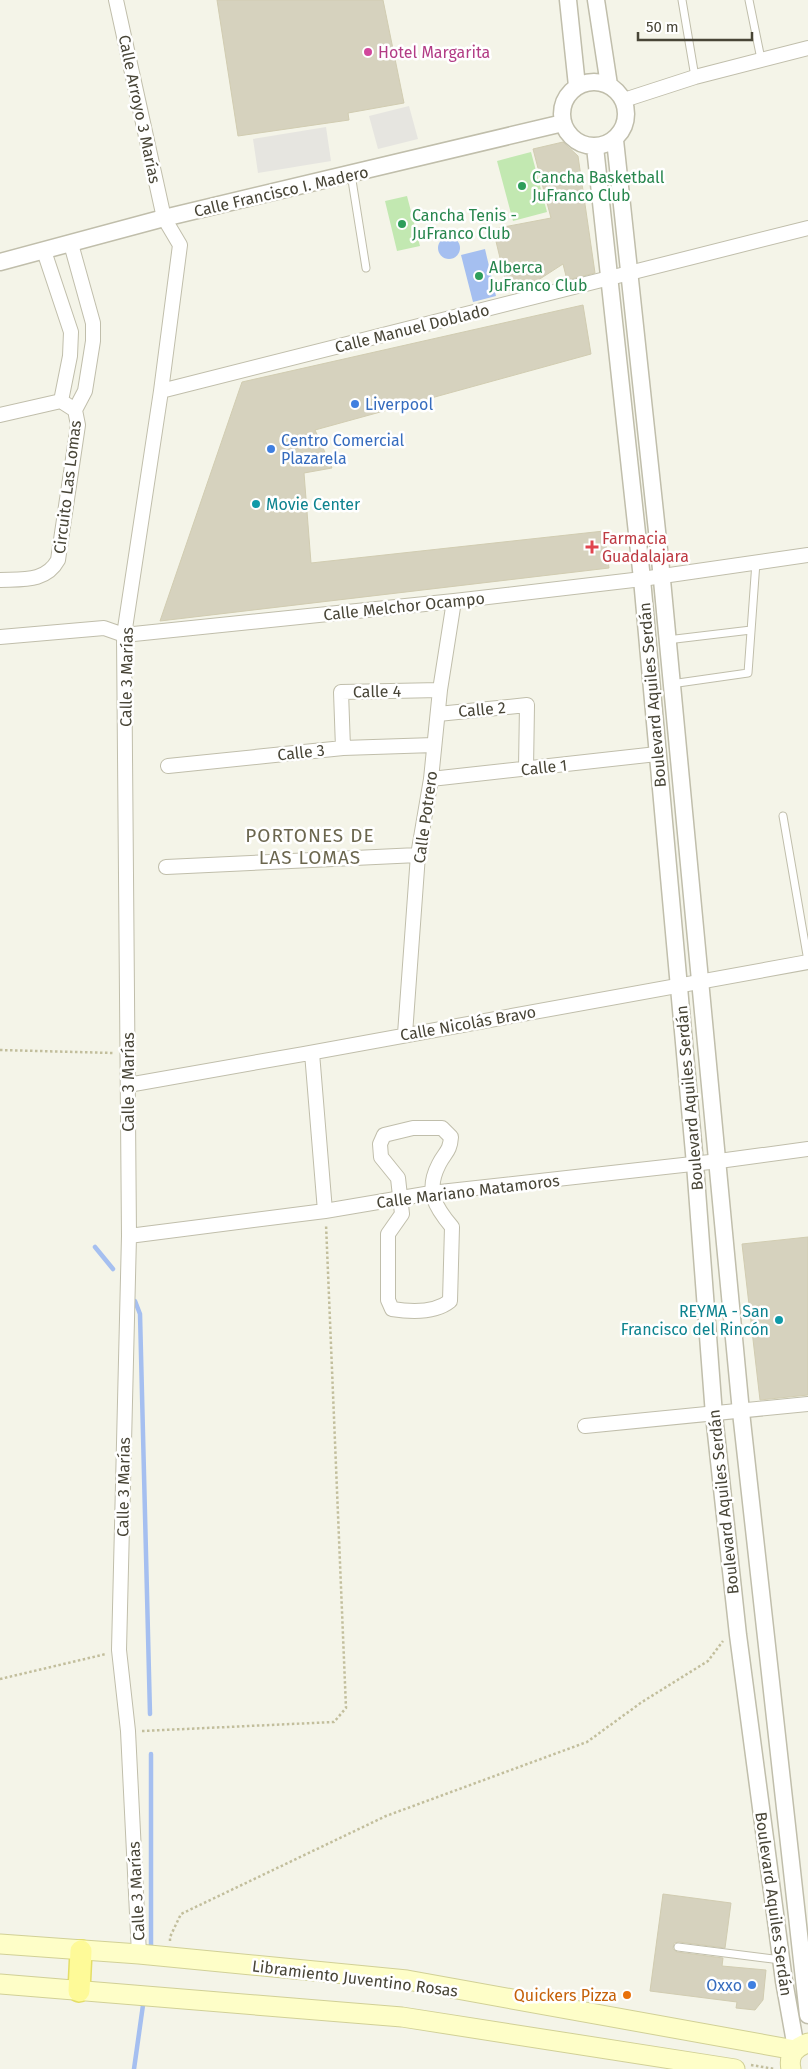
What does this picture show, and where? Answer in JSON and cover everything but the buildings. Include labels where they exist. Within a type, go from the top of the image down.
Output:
[{"type":"main road","name":"Libramiento Juventino Rosas","points":[[0,1944],[173,1957],[407,1980],[800,2047]]},
{"type":"main road","points":[[79,1991],[81,1950]]},
{"type":"main road","name":"Libramiento Juventino Rosas","points":[[0,1984],[402,2017],[735,2069]]},
{"type":"main road","points":[[791,2069],[790,2060],[800,2047]]},
{"type":"street","name":"Calle Arroyo 3 Marías","points":[[116,0],[164,218]]},
{"type":"street","points":[[568,0],[577,86]]},
{"type":"street","points":[[596,0],[609,85]]},
{"type":"street","points":[[624,100],[695,77],[808,48]]},
{"type":"street","points":[[588,82],[609,85],[618,91],[624,100],[627,111],[626,121],[615,140],[595,147],[575,140],[567,133],[563,123],[564,102],[577,86],[588,82]]},
{"type":"street","name":"Calle Francisco I. Madero","points":[[0,262],[164,218],[563,123]]},
{"type":"street","name":"Boulevard Aquiles Serdán","points":[[615,140],[719,1161],[741,1412],[808,2015]]},
{"type":"street","name":"Boulevard Aquiles Serdán","points":[[595,147],[642,579],[695,1164],[714,1415],[738,1635],[781,1960],[800,2047]]},
{"type":"street","name":"Calle 3 Marías","points":[[139,1954],[128,1731],[119,1650],[129,1236],[124,635],[161,391],[180,245],[164,218]]},
{"type":"street","name":"Calle Manuel Doblado","points":[[161,391],[808,228]]},
{"type":"street","name":"Circuito Las Lomas","points":[[0,580],[45,575],[53,569],[58,560],[78,425],[75,410],[85,391],[93,341],[93,323],[71,244]]},
{"type":"street","name":"Circuito Las Lomas","points":[[44,251],[71,332],[70,356],[61,401]]},
{"type":"street","name":"Circuito Las Lomas","points":[[0,415],[61,401],[75,410]]},
{"type":"street","name":"Calle Melchor Ocampo","points":[[0,637],[104,628],[124,635],[454,601],[642,579],[808,555]]},
{"type":"street","name":"Calle Potrero","points":[[405,1034],[418,855],[431,779],[440,690],[454,601]]},
{"type":"street","name":"Calle 4","points":[[343,748],[341,692],[440,690]]},
{"type":"street","name":"Calle 2","points":[[438,714],[527,705],[526,768]]},
{"type":"street","name":"Calle 3","points":[[168,766],[343,748],[434,745]]},
{"type":"street","name":"Calle 1","points":[[431,779],[658,754]]},
{"type":"street","points":[[166,867],[418,855]]},
{"type":"street","name":"Calle Nicolás Bravo","points":[[128,1084],[312,1053],[405,1034],[679,987],[700,981],[808,962]]},
{"type":"street","points":[[312,1053],[325,1211]]},
{"type":"street","points":[[413,1128],[442,1128],[450,1137],[450,1149],[438,1165],[431,1193],[436,1209],[452,1227],[450,1301],[441,1308],[406,1311],[392,1308],[388,1300],[388,1234],[402,1214],[402,1198],[398,1178],[381,1157],[380,1144],[384,1135],[413,1128]]},
{"type":"street","name":"Calle Mariano Matamoros","points":[[129,1236],[325,1211],[431,1193],[695,1164],[808,1148]]},
{"type":"street","points":[[585,1426],[714,1415],[808,1404]]},
{"type":"lane","points":[[682,0],[695,77]]},
{"type":"lane","points":[[749,0],[762,59]]},
{"type":"lane","points":[[351,174],[366,268]]},
{"type":"lane","points":[[671,684],[748,673],[756,562]]},
{"type":"lane","points":[[667,640],[751,630]]},
{"type":"lane","points":[[783,816],[808,962]]},
{"type":"lane","points":[[678,1947],[781,1960]]},
{"type":"path","points":[[0,1050],[128,1053]]},
{"type":"path","points":[[128,1731],[334,1722],[346,1708],[325,1211]]},
{"type":"path","points":[[173,1957],[170,1937],[181,1914],[386,1816],[587,1742],[642,1702],[708,1661],[720,1642],[738,1635]]},
{"type":"path","points":[[0,1679],[119,1650]]},
{"type":"green space","name":"Cancha Basketball JuFranco Club","points":[[531,152],[547,212],[513,221],[497,161]]},
{"type":"green space","name":"Cancha Tenis - JuFranco Club","points":[[407,196],[420,246],[397,251],[385,201]]},
{"type":"shaded area","points":[[409,106],[418,139],[378,149],[369,116]]},
{"type":"shaded area","points":[[326,127],[331,161],[258,173],[253,139]]},
{"type":"water","points":[[449,237],[457,240],[460,248],[457,256],[449,259],[441,256],[438,248],[441,240]]},
{"type":"water","name":"Alberca JuFranco Club","points":[[485,249],[496,296],[473,302],[461,255]]},
{"type":"waterway","points":[[95,1247],[113,1269]]},
{"type":"waterway","points":[[135,1301],[140,1314],[150,1714]]},
{"type":"waterway","points":[[151,1754],[151,1945]]},
{"type":"waterway","points":[[134,2069],[143,2005]]},
{"type":"place","name":"Hotel Margarita","points":[[368,52]]},
{"type":"place","name":"Cancha Basketball JuFranco Club","points":[[522,186]]},
{"type":"place","name":"Cancha Tenis - JuFranco Club","points":[[402,224]]},
{"type":"place","name":"Alberca JuFranco Club","points":[[479,276]]},
{"type":"place","name":"Liverpool","points":[[355,404]]},
{"type":"place","name":"Centro Comercial Plazarela","points":[[271,449]]},
{"type":"place","name":"Movie Center","points":[[256,504]]},
{"type":"place","name":"Farmacia Guadalajara","points":[[592,547]]},
{"type":"place","name":"REYMA - San Francisco del Rincón","points":[[779,1320]]},
{"type":"place","name":"Oxxo","points":[[752,1985]]},
{"type":"place","name":"Quickers Pizza","points":[[627,1995]]},
{"type":"district","name":"PORTONES DE LAS LOMAS","points":[[310,846]]}]
